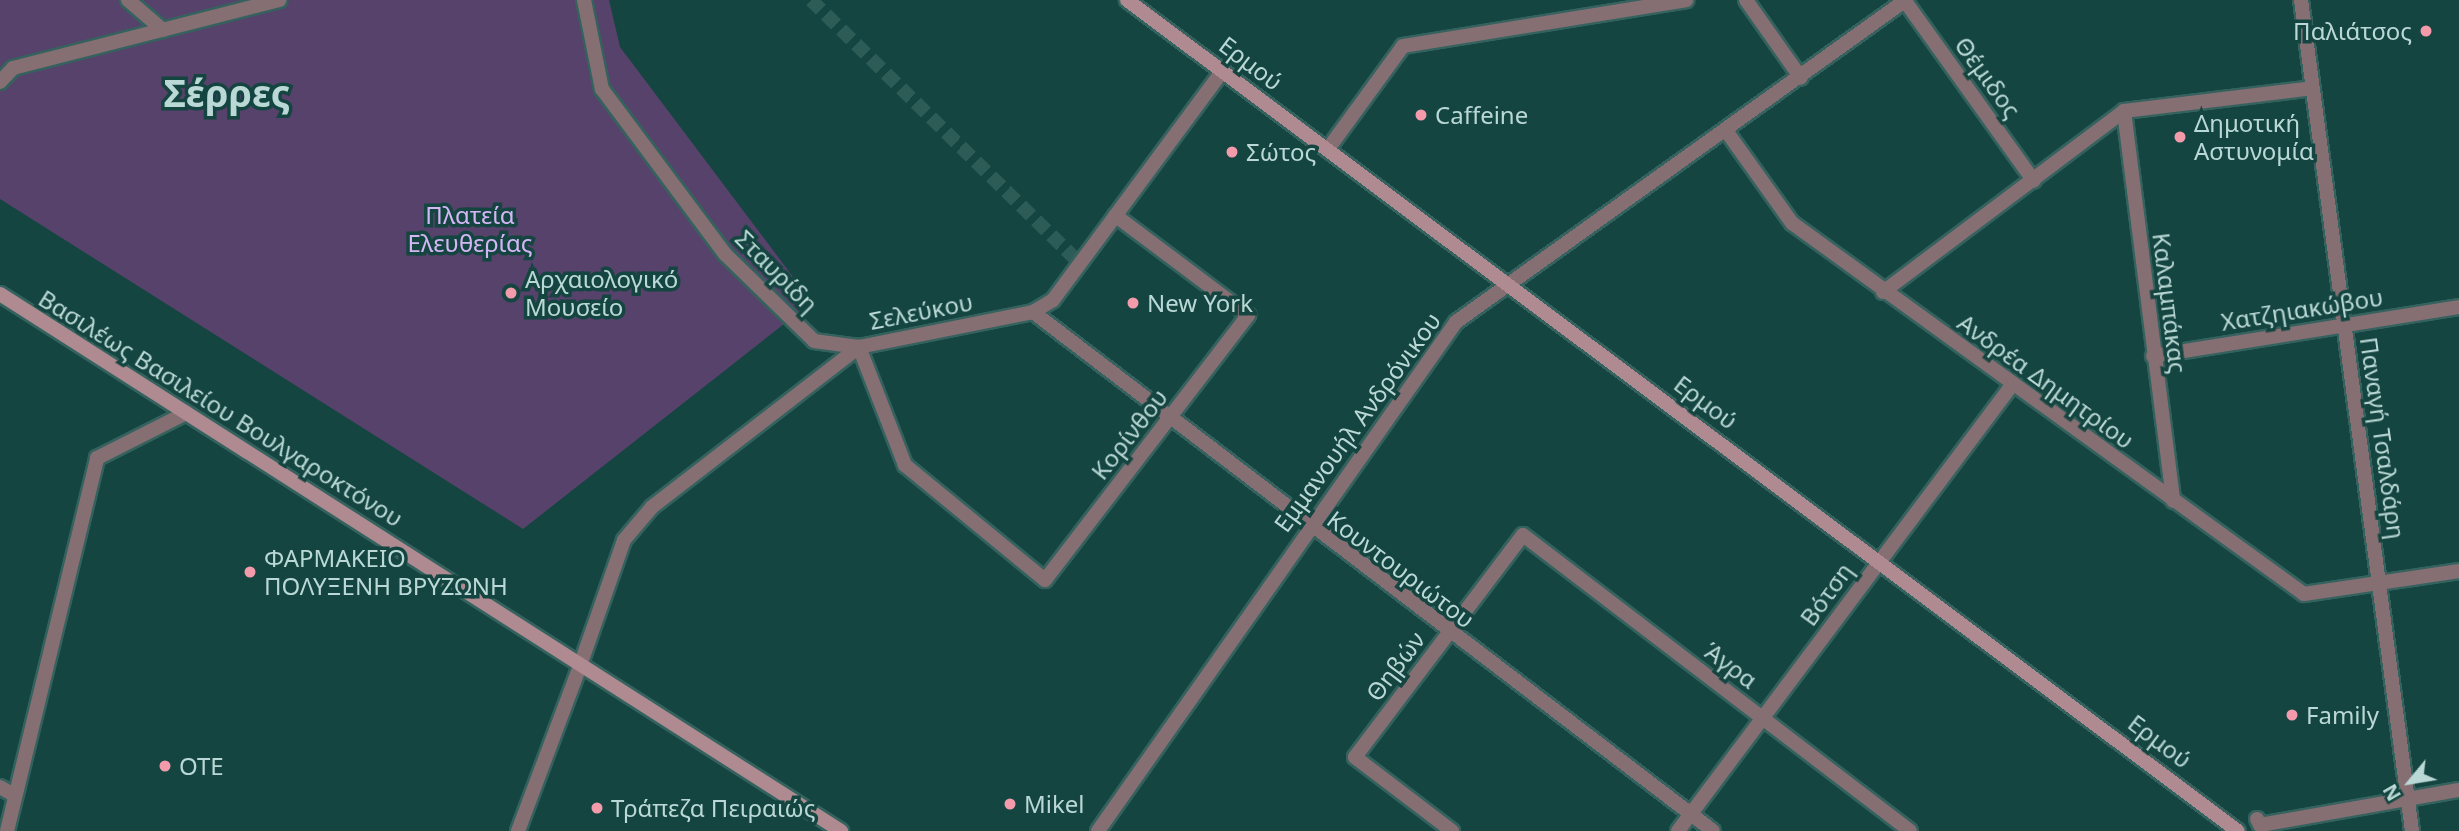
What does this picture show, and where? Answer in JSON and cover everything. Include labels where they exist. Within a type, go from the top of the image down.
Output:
[{"type":"main road","name":"Ερμού","points":[[1127,0],[1144,6],[1223,70],[2238,831]]},
{"type":"main road","name":"Βασιλέως Βασιλείου Βουλγαροκτόνου","points":[[0,294],[841,831]]},
{"type":"street","points":[[128,0],[163,30]]},
{"type":"street","points":[[0,82],[13,68],[279,0]]},
{"type":"street","name":"Σταυρίδη","points":[[584,0],[602,89],[725,254],[814,341],[859,346]]},
{"type":"street","points":[[1328,149],[1403,46],[1686,0]]},
{"type":"street","points":[[1746,0],[1801,78]]},
{"type":"street","name":"Εμμανουήλ Ανδρόνικου","points":[[1098,831],[1441,337],[1506,282],[1727,132],[1905,0]]},
{"type":"street","name":"Θέμιδος","points":[[1905,0],[2034,181]]},
{"type":"street","name":"Παναγή Τσαλδάρη","points":[[2301,0],[2412,831]]},
{"type":"street","name":"Σελεύκου","points":[[518,831],[624,540],[652,507],[859,346],[1033,312],[1053,300],[1223,70]]},
{"type":"street","points":[[1884,292],[2124,111],[2313,88]]},
{"type":"street","name":"Καλαμπάκας","points":[[2124,111],[2173,501]]},
{"type":"street","name":"Ανδρέα Δημητρίου","points":[[1727,132],[1792,223],[2304,594],[2379,585],[2459,571]]},
{"type":"street","name":"Κορίνθου","points":[[859,346],[905,465],[1045,580],[1248,315],[1115,215]]},
{"type":"street","name":"Χατζηιακώβου","points":[[2153,356],[2459,307]]},
{"type":"street","name":"Κουντουριώτου","points":[[1033,312],[1308,527],[1713,831]]},
{"type":"street","name":"Βότση","points":[[1678,831],[2012,385]]},
{"type":"street","points":[[7,831],[97,458],[186,413]]},
{"type":"street","name":"Θηβών","points":[[1452,831],[1355,757],[1523,536]]},
{"type":"street","name":"Άγρα","points":[[1523,536],[1910,831]]},
{"type":"street","points":[[0,788],[14,795]]},
{"type":"street","points":[[2257,819],[2260,825],[2459,790]]},
{"type":"green space","name":"Πλατεία Ελευθερίας","points":[[0,0],[609,0],[620,47],[812,302],[523,529],[0,199]]},
{"type":"tunnel","points":[[811,0],[1080,263]]},
{"type":"place","name":"Παλιάτσος","points":[[2426,31]]},
{"type":"place","name":"Caffeine","points":[[1421,115]]},
{"type":"place","name":"Δημοτική Αστυνομία","points":[[2180,137]]},
{"type":"place","name":"Σώτος","points":[[1232,152]]},
{"type":"place","name":"Αρχαιολογικό Μουσείο","points":[[511,293]]},
{"type":"place","name":"New York","points":[[1133,303]]},
{"type":"place","name":"ΦΑΡΜΑΚΕΙΟ ΠΟΛΥΞΕΝΗ ΒΡΥΖΩΝΗ","points":[[250,572]]},
{"type":"place","name":"Family","points":[[2292,715]]},
{"type":"place","name":"ΟΤΕ","points":[[165,766]]},
{"type":"place","name":"Mikel","points":[[1010,804]]},
{"type":"place","name":"Τράπεζα Πειραιώς","points":[[597,808]]},
{"type":"district","name":"Σέρρες","points":[[227,93]]}]
